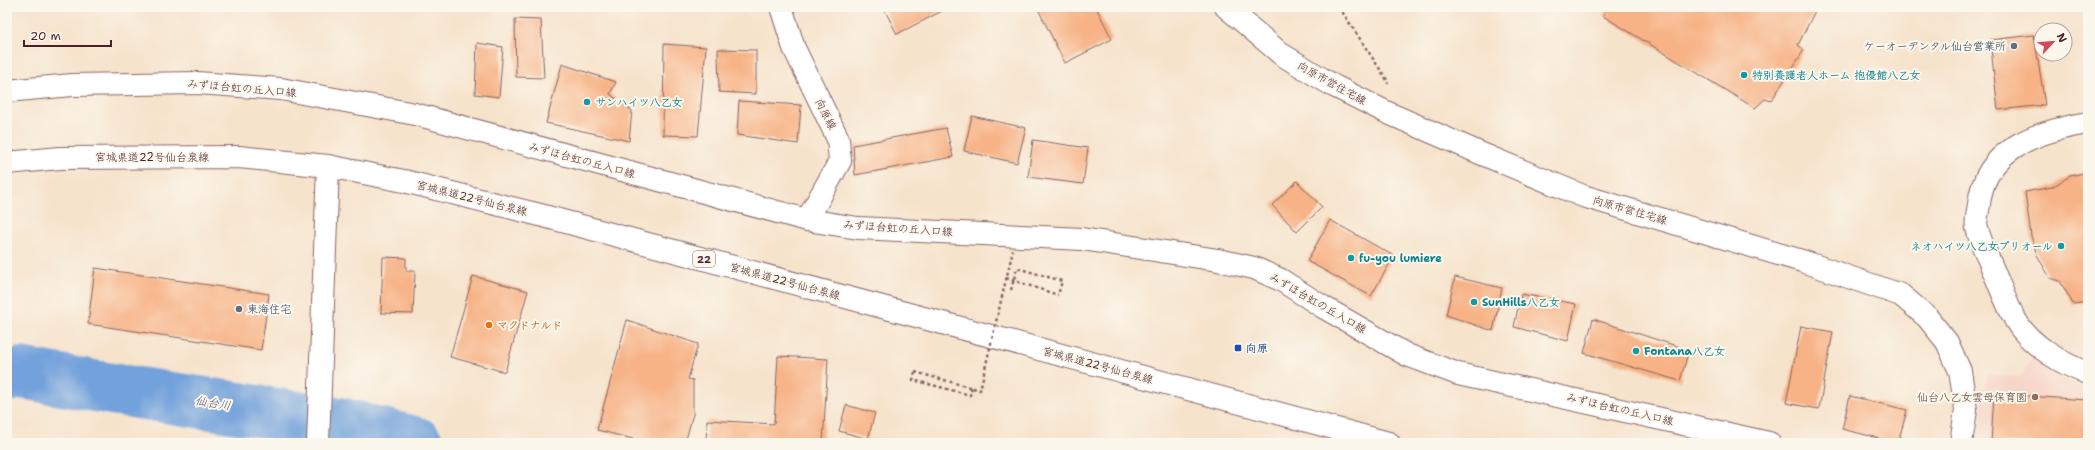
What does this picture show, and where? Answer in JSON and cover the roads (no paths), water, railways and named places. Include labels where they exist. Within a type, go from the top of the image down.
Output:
[{"type":"street","name":"向原線","points":[[781,7],[794,48],[838,139],[840,161],[807,220]]},
{"type":"street","name":"向原市営住宅線","points":[[1226,7],[1281,54],[1334,86],[1388,113],[1582,196],[1802,260],[1901,295],[1927,316],[1947,342],[1960,371],[1966,410],[1961,443]]},
{"type":"street","name":"みずほ台虹の丘入口線","points":[[7,91],[72,85],[197,83],[281,89],[415,114],[807,220],[858,228],[1082,239],[1218,260],[1247,267],[1281,280],[1323,307],[1407,355],[1458,374],[1769,443]]},
{"type":"street","points":[[2088,123],[2065,127],[2030,137],[2012,148],[1994,164],[1981,188],[1977,227],[2001,290],[2016,322],[2041,349],[2072,368],[2088,373]]},
{"type":"street","name":"宮城県道22号仙台泉線","points":[[7,163],[60,158],[239,157],[328,166],[404,182],[540,215],[1389,443]]},
{"type":"street","points":[[318,443],[328,166]]},
{"type":"waterway","name":"仙台川","points":[[7,376],[21,373],[112,389],[344,424],[417,443]]},
{"type":"place","name":"ケーオーデンタル仙台営業所","points":[[2014,46]]},
{"type":"place","name":"特別養護老人ホーム 抱優館八乙女","points":[[1744,75]]},
{"type":"place","name":"サンハイツ八乙女","points":[[587,102]]},
{"type":"place","name":"ネオハイツ八乙女プリオール","points":[[2061,246]]},
{"type":"place","name":"fu-you lumiere","points":[[1351,258]]},
{"type":"place","name":"SunHills八乙女","points":[[1474,302]]},
{"type":"place","name":"東海住宅","points":[[239,309]]},
{"type":"place","name":"マクドナルド","points":[[489,325]]},
{"type":"place","name":"向原","points":[[1238,348]]},
{"type":"place","name":"Fontana八乙女","points":[[1636,351]]},
{"type":"place","name":"仙台八乙女雲母保育園","points":[[2035,397]]}]
